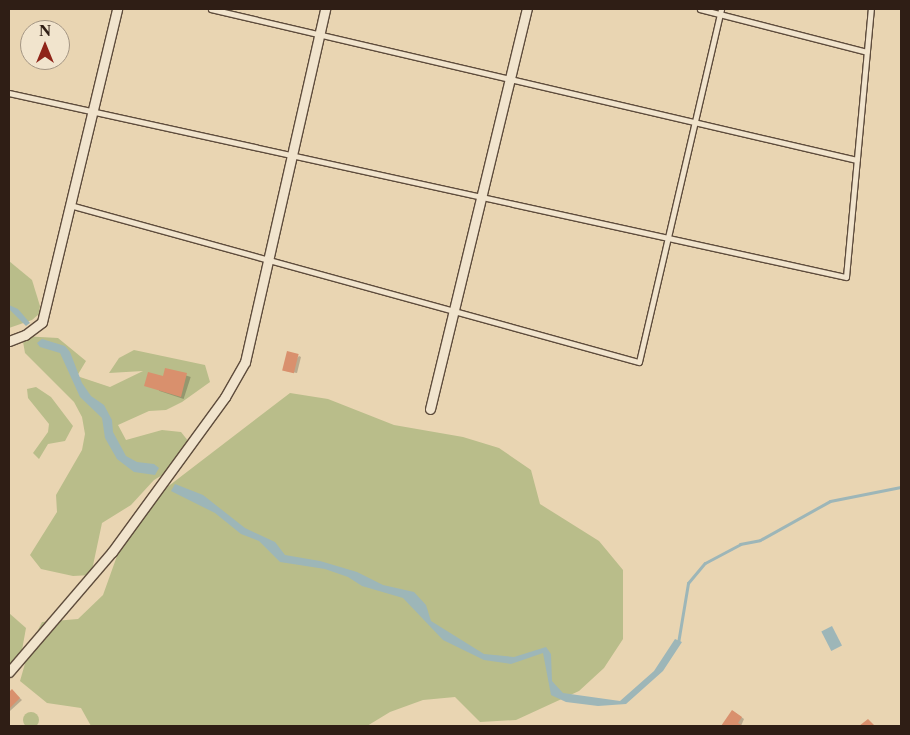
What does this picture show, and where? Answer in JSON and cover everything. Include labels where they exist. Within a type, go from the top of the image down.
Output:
[{"type":"street","points":[[9,340],[25,335],[42,322],[117,9]]},
{"type":"street","points":[[9,672],[112,552],[225,397],[245,362],[325,9]]},
{"type":"street","points":[[430,409],[526,9]]},
{"type":"lane","points":[[211,9],[857,160]]},
{"type":"lane","points":[[700,9],[721,11],[867,52]]},
{"type":"lane","points":[[9,93],[846,277],[871,9]]},
{"type":"lane","points":[[70,205],[639,362],[670,238],[721,11]]},
{"type":"green space","points":[[9,261],[32,280],[40,306],[39,314],[32,320],[9,328]]},
{"type":"green space","points":[[22,336],[58,338],[86,361],[77,376],[110,387],[143,371],[109,373],[119,358],[134,350],[205,365],[210,382],[182,402],[166,410],[149,411],[118,425],[126,440],[162,430],[181,432],[193,447],[184,462],[154,480],[131,505],[102,523],[91,575],[73,576],[41,569],[30,555],[57,512],[56,495],[82,450],[85,434],[82,417],[74,402],[25,353]]},
{"type":"green space","points":[[36,387],[51,397],[73,426],[65,441],[48,444],[39,459],[33,453],[48,432],[49,424],[28,398],[27,389]]},
{"type":"green space","points":[[290,393],[328,399],[394,425],[463,437],[499,448],[531,470],[540,504],[599,541],[623,570],[623,639],[604,668],[579,691],[516,720],[480,722],[455,697],[423,700],[390,712],[367,726],[91,726],[81,708],[47,703],[20,681],[30,646],[42,622],[78,619],[103,595],[127,528],[149,501]]},
{"type":"green space","points":[[9,613],[26,628],[22,650],[9,670]]},
{"type":"green space","points":[[31,712],[39,720],[31,728],[23,720]]},
{"type":"water","points":[[9,305],[18,309],[30,323],[26,326],[9,309]]},
{"type":"water","points":[[42,339],[65,346],[70,352],[82,383],[91,396],[104,405],[112,420],[113,432],[126,456],[137,462],[154,464],[159,468],[155,475],[134,472],[117,459],[105,438],[102,418],[80,397],[60,353],[40,347],[37,343]]},
{"type":"water","points":[[175,484],[203,495],[245,528],[275,542],[285,555],[320,561],[357,572],[383,585],[414,592],[426,605],[431,621],[484,654],[514,657],[546,647],[551,654],[552,681],[563,693],[620,701],[654,671],[675,639],[682,642],[663,671],[626,704],[598,706],[566,702],[551,695],[543,653],[511,664],[484,660],[443,640],[403,598],[362,586],[348,577],[325,569],[280,562],[259,541],[241,534],[215,513],[171,491]]},
{"type":"water","points":[[832,626],[842,646],[831,651],[821,631]]},
{"type":"building","points":[[287,351],[299,354],[294,373],[282,370]]},
{"type":"building","points":[[165,368],[187,373],[181,397],[144,386],[148,372],[163,376]]},
{"type":"building","points":[[12,689],[20,698],[9,709],[9,692]]},
{"type":"building","points":[[732,710],[742,717],[738,723],[743,726],[721,726]]},
{"type":"building","points":[[868,719],[875,726],[859,726]]},
{"type":"waterway","points":[[678,643],[688,583],[705,563],[740,544],[760,540],[830,501],[901,487]]}]
